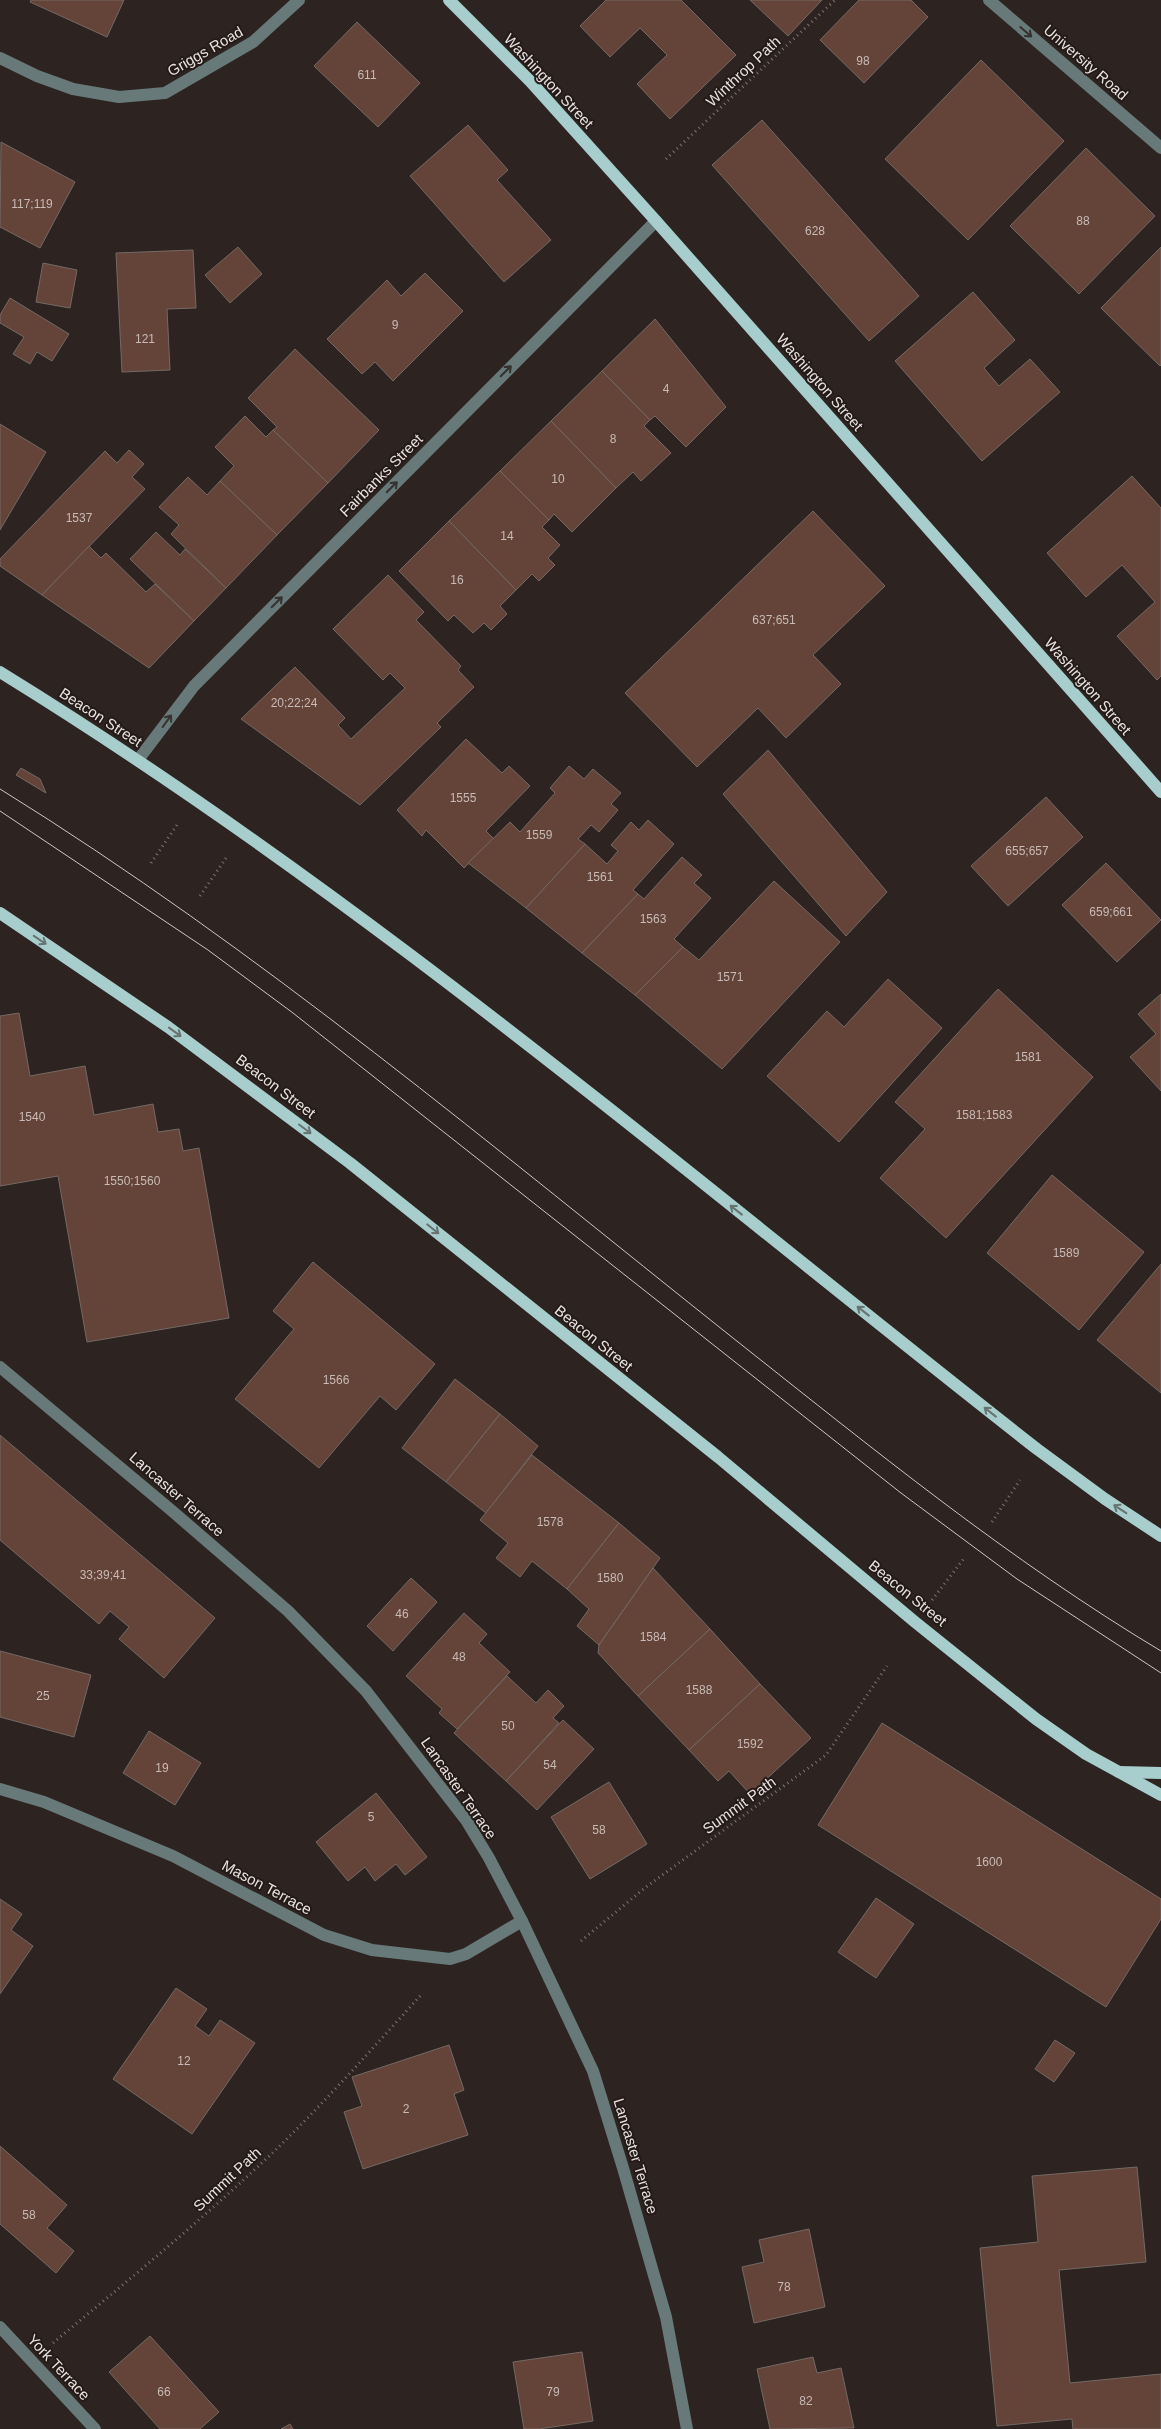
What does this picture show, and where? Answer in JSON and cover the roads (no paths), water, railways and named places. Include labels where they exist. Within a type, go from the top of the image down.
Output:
[{"type":"main road","name":"Washington Street","points":[[449,0],[530,81],[656,221],[1161,792]]},
{"type":"main road","name":"Beacon Street","points":[[0,672],[138,760],[240,830],[407,950],[1037,1449],[1105,1499],[1161,1536]]},
{"type":"main road","name":"Beacon Street","points":[[0,913],[168,1027],[350,1163],[718,1457],[1063,1739],[1114,1771],[1161,1795]]},
{"type":"main road","points":[[1114,1771],[1161,1773]]},
{"type":"street","name":"Griggs Road","points":[[0,58],[37,76],[73,90],[119,97],[165,93],[253,42],[299,0]]},
{"type":"street","name":"University Road","points":[[989,0],[1161,148]]},
{"type":"street","name":"Fairbanks Street","points":[[138,760],[194,686],[656,221]]},
{"type":"street","name":"Lancaster Terrace","points":[[0,1367],[71,1425],[280,1604],[346,1671],[397,1729],[466,1820],[489,1858],[522,1921],[593,2071],[624,2168],[664,2309],[687,2429]]},
{"type":"street","name":"Mason Terrace","points":[[0,1789],[44,1802],[173,1856],[324,1935],[372,1950],[450,1959],[466,1954],[522,1921]]},
{"type":"street","name":"York Terrace","points":[[0,2328],[95,2429]]},
{"type":"tram line","points":[[0,789],[96,851],[191,916],[283,983],[465,1123],[942,1502],[1050,1579],[1161,1651]]},
{"type":"tram line","points":[[0,811],[208,950],[293,1013],[901,1493],[1017,1579],[1161,1673]]}]
